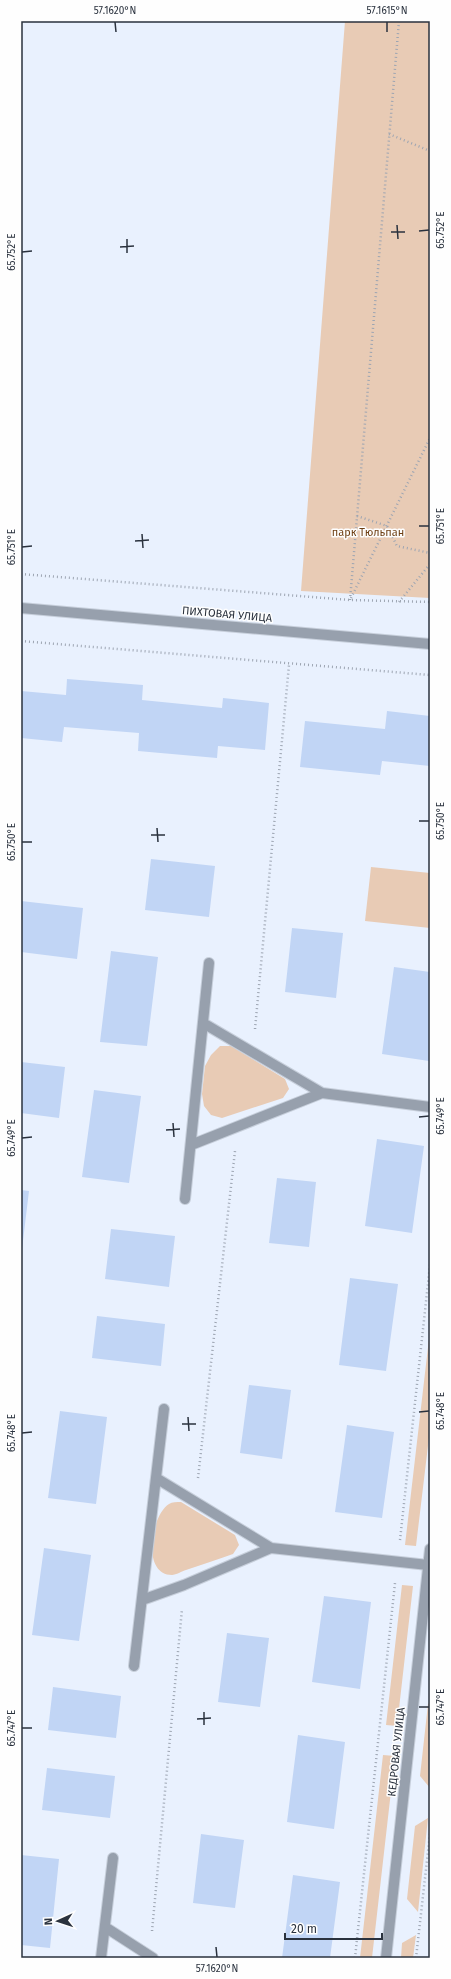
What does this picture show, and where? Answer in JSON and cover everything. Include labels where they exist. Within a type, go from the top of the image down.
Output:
[{"type":"street","name":"ПИХТОВАЯ УЛИЦА","points":[[21,608],[430,644]]},
{"type":"street","points":[[185,1199],[209,963]]},
{"type":"street","points":[[203,1023],[322,1092],[430,1107]]},
{"type":"street","points":[[191,1145],[322,1092]]},
{"type":"street","points":[[134,1666],[164,1408]]},
{"type":"street","points":[[156,1478],[271,1548],[428,1565]]},
{"type":"street","points":[[142,1600],[184,1585],[271,1548]]},
{"type":"street","name":"КЕДРОВАЯ УЛИЦА","points":[[386,1958],[430,1549]]},
{"type":"street","points":[[101,1958],[113,1858]]},
{"type":"street","points":[[105,1927],[152,1957]]},
{"type":"path","points":[[350,600],[398,21]]},
{"type":"path","points":[[389,134],[430,152]]},
{"type":"path","points":[[350,600],[430,438]]},
{"type":"path","points":[[357,516],[387,526],[397,546],[430,553]]},
{"type":"path","points":[[399,602],[430,564]]},
{"type":"path","points":[[21,574],[350,600],[430,602]]},
{"type":"path","points":[[21,641],[289,665],[430,675]]},
{"type":"path","points":[[253,1052],[289,665]]},
{"type":"path","points":[[195,1502],[238,1126]]},
{"type":"path","points":[[355,1958],[430,1265]]},
{"type":"path","points":[[152,1957],[184,1585]]},
{"type":"path","points":[[416,1958],[430,1834]]},
{"type":"green space","name":"парк Тюльпан","points":[[345,21],[430,21],[430,598],[301,591]]},
{"type":"green space","points":[[371,867],[430,873],[430,928],[365,921]]},
{"type":"green space","points":[[220,1046],[231,1046],[285,1079],[289,1089],[283,1098],[222,1118],[211,1115],[204,1106],[202,1094],[205,1066],[211,1055]]},
{"type":"green space","points":[[430,1330],[430,1429],[416,1546],[405,1545]]},
{"type":"green space","points":[[181,1502],[235,1535],[239,1545],[233,1554],[172,1575],[162,1572],[156,1565],[152,1544],[154,1531],[163,1510],[170,1503]]},
{"type":"green space","points":[[402,1585],[413,1586],[397,1726],[386,1725]]},
{"type":"green space","points":[[430,1702],[430,1788],[420,1776],[428,1704]]},
{"type":"green space","points":[[383,1755],[395,1756],[372,1958],[360,1958]]},
{"type":"green space","points":[[428,1818],[418,1912],[407,1899],[415,1826]]},
{"type":"green space","points":[[416,1935],[413,1958],[401,1958],[402,1943]]},
{"type":"building","points":[[67,679],[143,685],[142,700],[222,708],[223,698],[269,703],[265,750],[218,746],[217,758],[138,751],[139,733],[64,727],[62,742],[21,738],[21,691],[66,695]]},
{"type":"building","points":[[387,711],[430,716],[430,766],[382,761],[380,775],[300,767],[305,721],[385,729]]},
{"type":"building","points":[[151,859],[215,866],[209,917],[145,910]]},
{"type":"building","points":[[21,901],[83,908],[77,959],[21,952]]},
{"type":"building","points":[[292,928],[343,933],[336,998],[285,992]]},
{"type":"building","points":[[111,951],[158,957],[147,1046],[100,1042]]},
{"type":"building","points":[[394,967],[430,972],[429,1061],[382,1054]]},
{"type":"building","points":[[21,1062],[65,1067],[59,1118],[21,1113]]},
{"type":"building","points":[[94,1090],[141,1096],[129,1183],[82,1177]]},
{"type":"building","points":[[377,1139],[424,1146],[412,1233],[365,1226]]},
{"type":"building","points":[[277,1178],[316,1182],[309,1247],[269,1243]]},
{"type":"building","points":[[21,1190],[29,1191],[22,1249],[21,1249]]},
{"type":"building","points":[[111,1229],[175,1236],[169,1287],[105,1279]]},
{"type":"building","points":[[350,1278],[398,1284],[386,1371],[339,1365]]},
{"type":"building","points":[[97,1316],[165,1324],[161,1366],[92,1358]]},
{"type":"building","points":[[249,1385],[291,1390],[282,1459],[240,1453]]},
{"type":"building","points":[[60,1411],[107,1417],[96,1504],[48,1498]]},
{"type":"building","points":[[347,1425],[394,1432],[382,1518],[335,1512]]},
{"type":"building","points":[[44,1548],[91,1555],[79,1641],[32,1635]]},
{"type":"building","points":[[324,1596],[371,1602],[360,1689],[312,1682]]},
{"type":"building","points":[[227,1633],[269,1638],[260,1707],[218,1702]]},
{"type":"building","points":[[53,1687],[121,1696],[116,1738],[48,1730]]},
{"type":"building","points":[[298,1735],[345,1742],[334,1829],[287,1822]]},
{"type":"building","points":[[47,1768],[115,1776],[110,1818],[42,1810]]},
{"type":"building","points":[[201,1834],[244,1840],[235,1908],[193,1903]]},
{"type":"building","points":[[21,1855],[59,1859],[50,1948],[21,1945]]},
{"type":"building","points":[[293,1875],[340,1882],[330,1958],[282,1958]]}]
